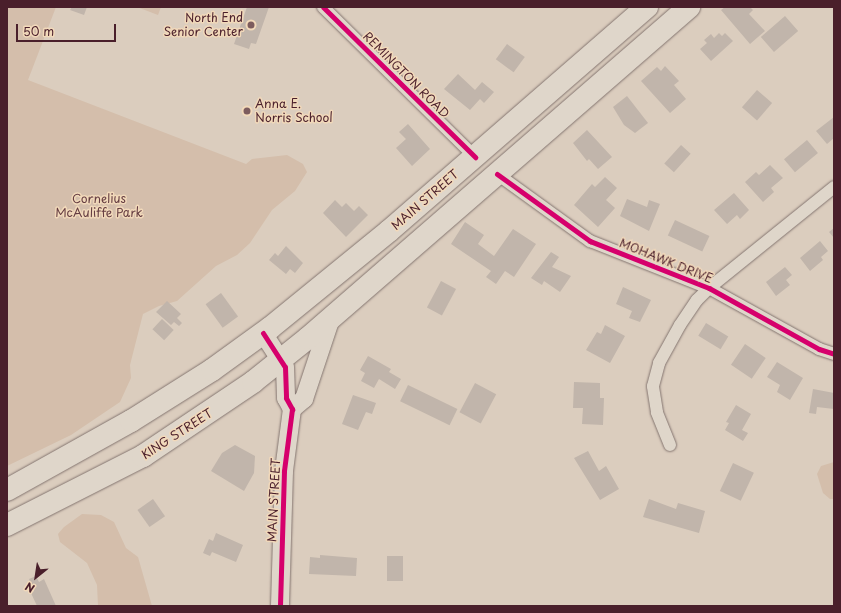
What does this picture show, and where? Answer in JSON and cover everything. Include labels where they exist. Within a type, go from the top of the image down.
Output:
[{"type":"highway","name":"MAIN STREET","points":[[263,333],[362,254],[647,7]]},
{"type":"highway","points":[[332,318],[689,7]]},
{"type":"highway","name":"KING STREET","points":[[7,525],[143,456],[218,408],[282,360],[332,318]]},
{"type":"highway","points":[[7,490],[136,418],[263,333]]},
{"type":"street","name":"REMINGTON ROAD","points":[[323,7],[474,157]]},
{"type":"street","name":"MOHAWK DRIVE","points":[[497,174],[590,241],[708,288],[819,349],[834,354]]},
{"type":"street","name":"MOHAWK DRIVE","points":[[708,288],[834,187]]},
{"type":"street","points":[[670,445],[657,412],[653,386],[659,363],[680,325],[697,300],[708,288]]},
{"type":"street","points":[[292,409],[303,401],[332,318]]},
{"type":"street","name":"MAIN STREET","points":[[263,333],[282,360],[286,374],[286,398],[292,409],[284,471],[280,606]]},
{"type":"green space","name":"Cornelius McAuliffe Park","points":[[7,7],[56,7],[28,80],[246,164],[252,159],[287,155],[303,164],[307,172],[295,191],[272,210],[250,243],[237,255],[216,266],[177,301],[159,306],[143,314],[130,365],[131,378],[120,402],[71,435],[7,466]]},
{"type":"green space","points":[[137,7],[161,7],[158,15]]},
{"type":"green space","points":[[834,462],[834,499],[830,499],[823,493],[817,474],[821,466]]},
{"type":"green space","points":[[82,514],[101,515],[114,522],[126,548],[138,557],[152,606],[98,606],[97,585],[87,563],[60,542],[58,534],[64,527]]},
{"type":"building","points":[[72,7],[87,7],[84,15],[70,10]]},
{"type":"building","name":"North End Senior Center","points":[[247,7],[269,7],[256,44],[251,43],[249,49],[234,44]]},
{"type":"building","points":[[725,7],[750,7],[753,10],[749,14],[765,31],[750,44],[721,10]]},
{"type":"building","points":[[785,16],[798,31],[774,52],[761,37]]},
{"type":"building","points":[[719,33],[722,36],[725,33],[733,41],[711,61],[700,49],[707,43],[704,40],[711,34],[714,38]]},
{"type":"building","points":[[507,44],[525,57],[514,72],[496,59]]},
{"type":"building","points":[[665,66],[679,81],[674,85],[686,99],[670,113],[641,81],[657,67],[661,71]]},
{"type":"building","points":[[458,74],[475,90],[482,82],[494,92],[484,103],[480,99],[470,110],[444,89]]},
{"type":"building","points":[[757,90],[772,103],[757,120],[742,107]]},
{"type":"building","points":[[627,96],[648,123],[635,133],[624,125],[613,107]]},
{"type":"building","points":[[834,117],[834,138],[827,144],[816,131]]},
{"type":"building","points":[[408,124],[430,149],[412,166],[396,148],[406,139],[399,132]]},
{"type":"building","points":[[587,130],[612,157],[598,169],[589,159],[587,161],[573,143]]},
{"type":"building","points":[[807,140],[818,153],[795,172],[784,159]]},
{"type":"building","points":[[681,145],[691,154],[674,172],[664,164]]},
{"type":"building","points":[[770,165],[783,178],[771,188],[774,192],[763,202],[745,182],[756,172],[759,175]]},
{"type":"building","points":[[605,177],[617,188],[606,200],[615,208],[598,227],[574,205],[592,184],[595,187]]},
{"type":"building","points":[[734,193],[749,210],[740,219],[737,215],[727,224],[714,210]]},
{"type":"building","points":[[627,199],[647,207],[649,200],[660,204],[649,231],[620,216]]},
{"type":"building","points":[[335,200],[342,207],[346,203],[354,211],[359,206],[368,215],[346,237],[323,213]]},
{"type":"building","points":[[675,220],[709,236],[702,251],[668,235]]},
{"type":"building","points":[[465,222],[484,235],[478,244],[494,256],[513,229],[536,244],[514,277],[505,271],[496,284],[486,277],[491,271],[451,244]]},
{"type":"building","points":[[834,228],[834,238],[829,232]]},
{"type":"building","points":[[820,241],[828,251],[821,257],[823,260],[810,271],[800,258]]},
{"type":"building","points":[[286,246],[303,263],[295,273],[290,269],[286,274],[269,260],[275,253],[278,256]]},
{"type":"building","points":[[551,252],[559,257],[552,267],[571,276],[560,292],[544,281],[542,285],[531,278]]},
{"type":"building","points":[[785,267],[792,275],[786,280],[790,285],[776,296],[766,282]]},
{"type":"building","points":[[441,281],[456,289],[442,315],[427,307]]},
{"type":"building","points":[[623,287],[651,300],[640,322],[629,318],[632,311],[616,304]]},
{"type":"building","points":[[221,293],[238,316],[223,328],[206,304]]},
{"type":"building","points":[[167,301],[181,314],[177,318],[182,323],[179,326],[174,322],[171,325],[156,312]]},
{"type":"building","points":[[162,319],[174,330],[164,340],[152,329]]},
{"type":"building","points":[[706,323],[728,336],[721,349],[698,336]]},
{"type":"building","points":[[605,325],[625,336],[610,363],[586,350],[597,332],[601,334]]},
{"type":"building","points":[[745,344],[766,358],[752,379],[731,365]]},
{"type":"building","points":[[368,356],[391,369],[389,372],[401,379],[395,389],[379,379],[374,388],[361,381],[365,373],[360,370]]},
{"type":"building","points":[[777,362],[803,378],[790,400],[777,392],[780,385],[767,377]]},
{"type":"building","points":[[574,382],[600,383],[600,398],[604,398],[603,425],[582,424],[583,408],[573,408]]},
{"type":"building","points":[[475,383],[496,394],[481,423],[460,412]]},
{"type":"building","points":[[408,385],[457,409],[450,425],[400,401]]},
{"type":"building","points":[[813,389],[834,393],[834,409],[817,407],[816,414],[809,413]]},
{"type":"building","points":[[353,395],[376,403],[372,414],[366,412],[358,430],[342,424]]},
{"type":"building","points":[[736,405],[751,414],[742,430],[748,433],[743,441],[725,430],[729,423],[726,422]]},
{"type":"building","points":[[235,445],[255,456],[254,473],[244,491],[211,471],[222,453]]},
{"type":"building","points":[[588,451],[599,471],[606,466],[619,489],[600,500],[574,458]]},
{"type":"building","points":[[733,463],[754,473],[741,501],[720,491]]},
{"type":"building","points":[[153,499],[165,516],[149,527],[137,510]]},
{"type":"building","points":[[649,499],[676,509],[678,503],[705,511],[699,533],[643,517]]},
{"type":"building","points":[[216,533],[243,545],[236,562],[212,552],[210,556],[203,553],[209,539],[213,541]]},
{"type":"building","points":[[320,555],[357,558],[356,576],[309,574],[310,557],[320,558]]},
{"type":"building","points":[[387,556],[403,556],[403,581],[387,581]]},
{"type":"building","points":[[36,576],[39,582],[44,579],[56,606],[37,606],[31,593],[34,591],[29,579]]},
{"type":"cycle path","points":[[323,7],[475,157]]},
{"type":"cycle path","points":[[497,174],[590,241],[709,288],[819,349],[834,354]]},
{"type":"cycle path","points":[[263,333],[285,367],[286,398],[292,409],[284,471],[280,606]]},
{"type":"place","name":"North End Senior Center","points":[[251,25]]},
{"type":"place","name":"Anna E. Norris School","points":[[247,111]]}]
